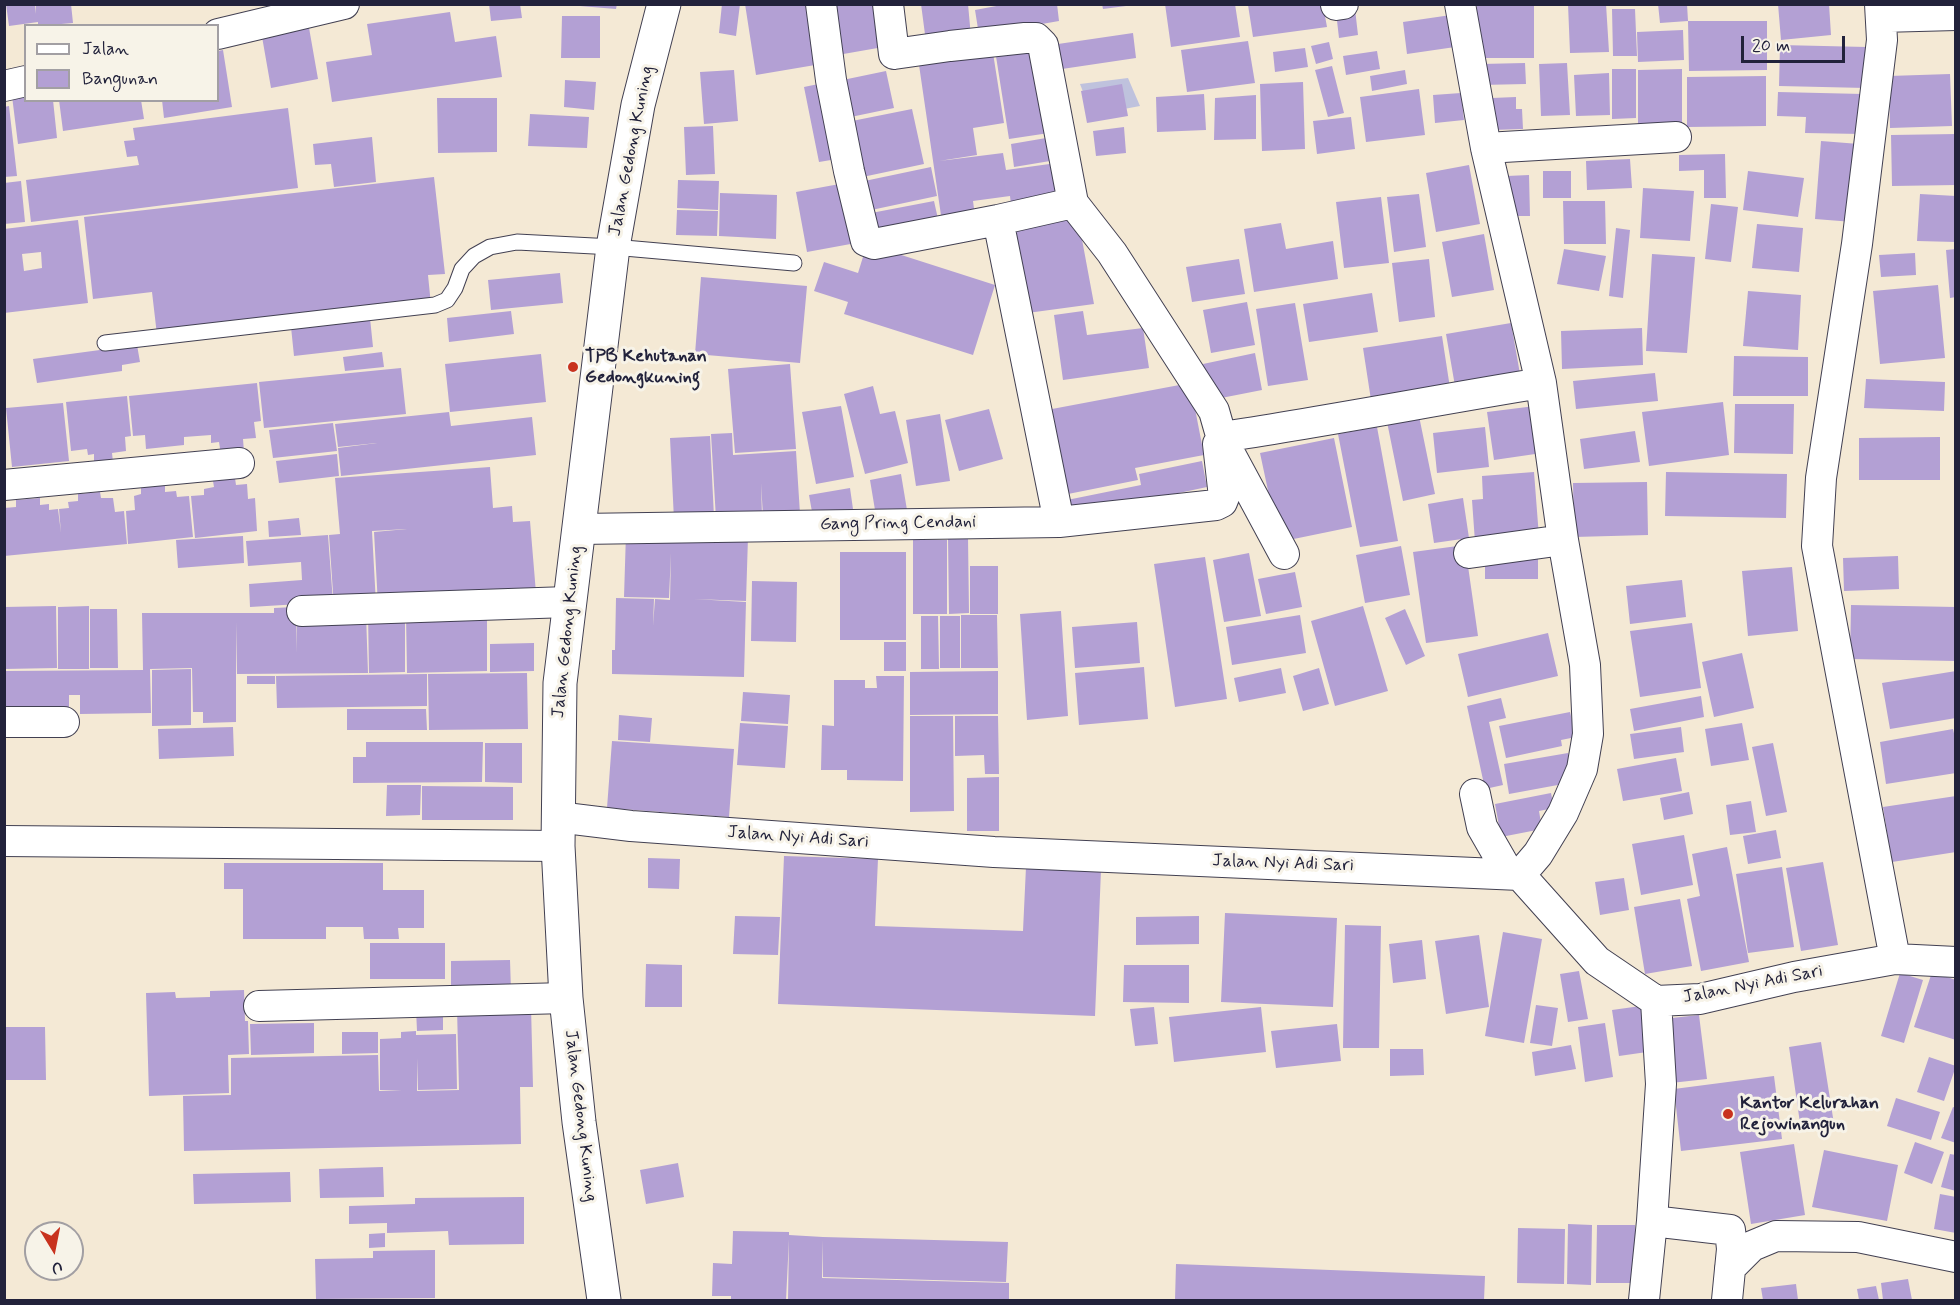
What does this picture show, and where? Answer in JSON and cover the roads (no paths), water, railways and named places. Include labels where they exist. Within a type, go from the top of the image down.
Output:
[{"type":"main road","name":"Jalan Gedong Kuning","points":[[604,1300],[579,1122],[566,998],[558,831],[560,683],[568,602],[613,247],[638,105],[664,4]]},
{"type":"street","points":[[219,34],[267,13],[344,4]]},
{"type":"street","points":[[821,4],[831,80],[851,181],[866,241],[874,244],[1073,203]]},
{"type":"street","points":[[888,4],[894,54],[1024,38],[1036,38],[1043,45],[1073,203],[1112,253],[1214,411],[1222,439],[1284,554]]},
{"type":"street","points":[[1336,5],[1343,4]]},
{"type":"street","points":[[1460,4],[1486,148],[1541,383],[1563,540],[1585,664],[1588,734],[1582,769],[1563,813],[1538,854],[1514,874]]},
{"type":"street","points":[[1894,959],[1817,546],[1821,478],[1857,244],[1882,40],[1881,11],[1956,15]]},
{"type":"street","points":[[4,86],[24,81]]},
{"type":"street","points":[[1486,148],[1676,137]]},
{"type":"street","points":[[998,220],[1059,522]]},
{"type":"street","points":[[1222,439],[1541,383]]},
{"type":"street","name":"Gang Pring Cendani","points":[[579,529],[1059,522],[1216,505],[1222,502],[1224,497],[1218,444],[1222,439]]},
{"type":"street","points":[[4,485],[239,462]]},
{"type":"street","points":[[1469,553],[1563,540]]},
{"type":"street","points":[[302,611],[568,602]]},
{"type":"street","points":[[4,722],[64,722]]},
{"type":"street","points":[[1475,794],[1482,827],[1514,874],[1597,961],[1656,1001],[1660,1084],[1652,1221],[1644,1300]]},
{"type":"street","name":"Jalan Nyi Adi Sari","points":[[4,841],[558,831],[631,826],[994,852],[1514,874]]},
{"type":"street","name":"Jalan Nyi Adi Sari","points":[[1656,1001],[1700,999],[1894,959],[1956,962]]},
{"type":"street","points":[[259,1006],[566,998]]},
{"type":"street","points":[[1652,1221],[1728,1229],[1732,1232],[1727,1300]]},
{"type":"street","points":[[1730,1268],[1752,1246],[1776,1236],[1858,1237],[1956,1257]]},
{"type":"lane","points":[[105,343],[435,305],[447,300],[455,288],[462,269],[474,256],[490,247],[517,242],[613,247],[794,263]]},
{"type":"place","name":"TPB Kehutanan Gedongkuning","points":[[573,367]]},
{"type":"place","name":"Kantor Kelurahan Rejowinangun","points":[[1728,1114]]}]
